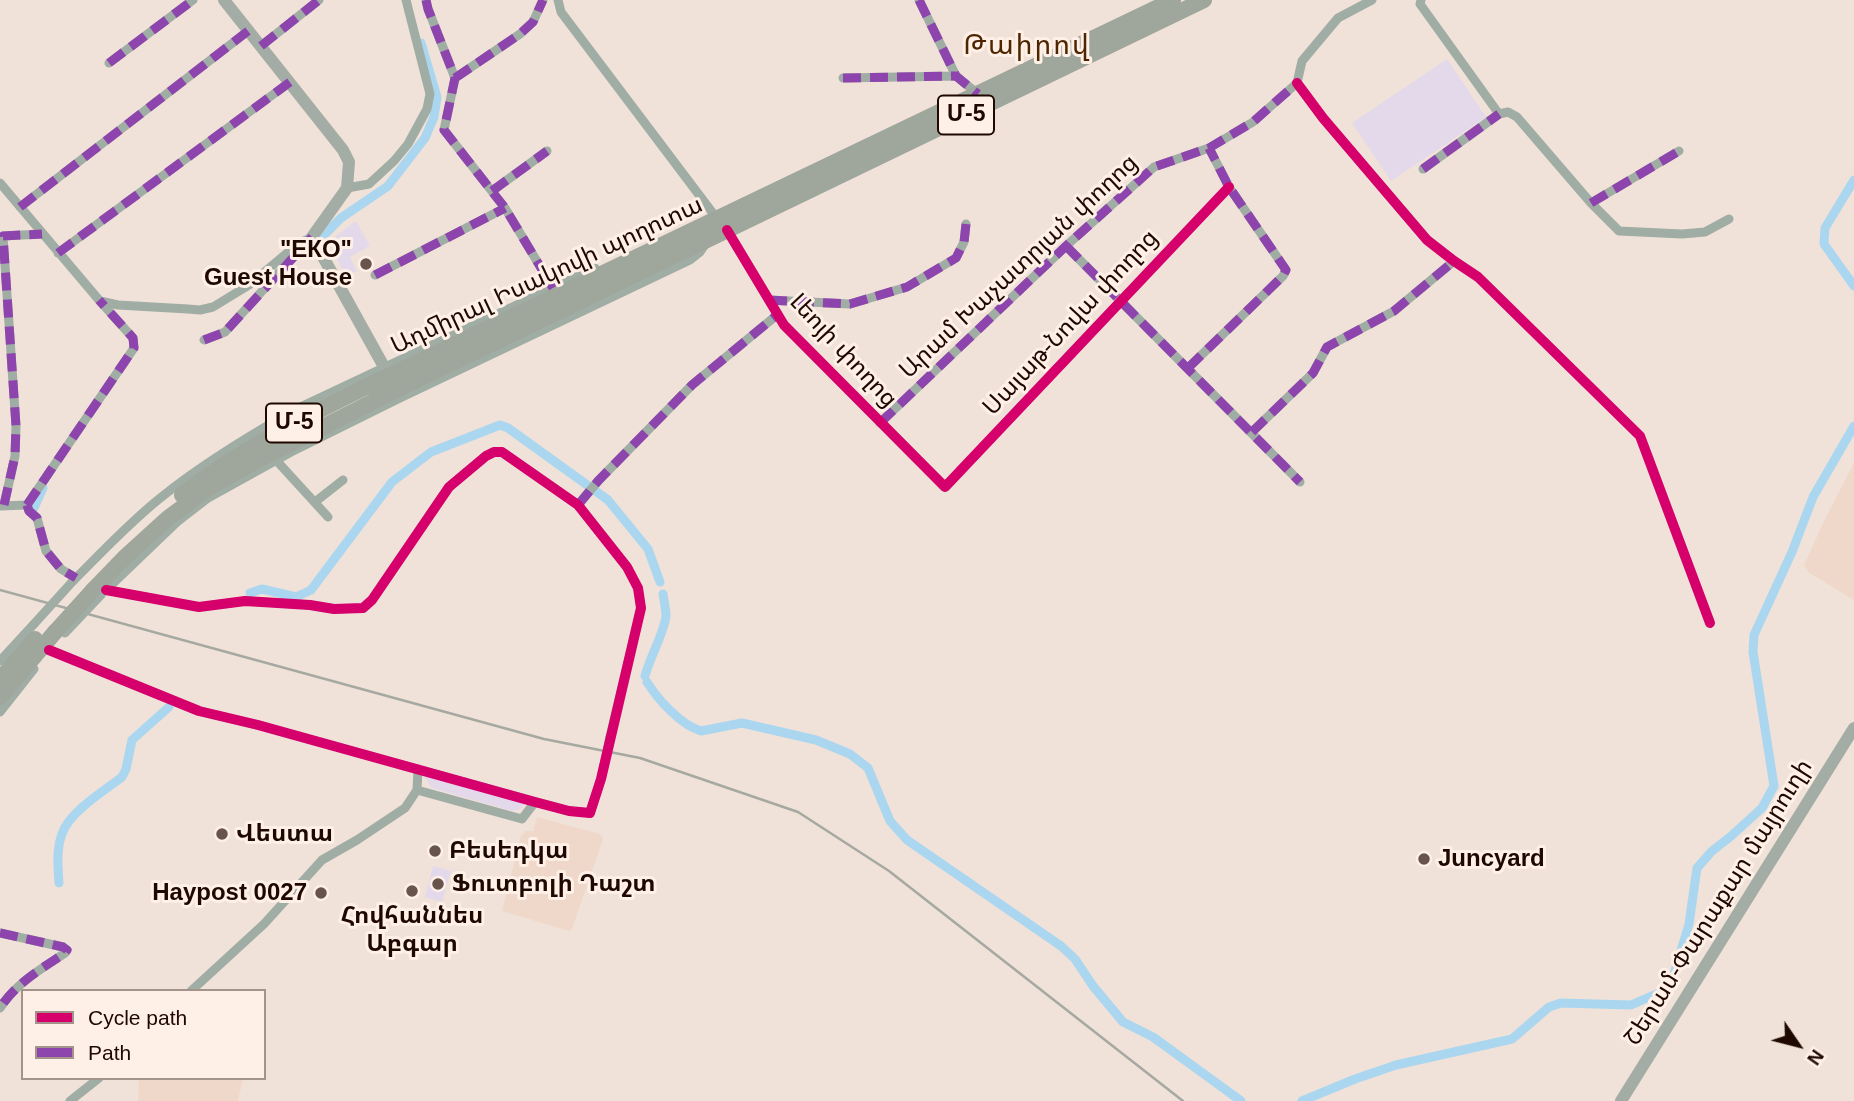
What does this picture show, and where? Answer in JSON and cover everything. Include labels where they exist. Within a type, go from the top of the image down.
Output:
[{"type":"highway","name":"Ադմիրալ Իսակովի պողոտա","points":[[715,229],[1151,5],[1173,0]]},
{"type":"highway","name":"Ադմիրալ Իսակովի պողոտա","points":[[0,680],[17,658],[50,629],[89,587],[125,543],[203,478],[288,426],[392,383],[1204,0]]},
{"type":"highway","name":"Ադմիրալ Իսակովի պողոտա","points":[[89,587],[168,518],[210,487],[273,457],[392,383]]},
{"type":"highway","name":"Ադմիրալ Իսակովի պողոտա","points":[[0,697],[50,629]]},
{"type":"street","points":[[109,63],[193,0]]},
{"type":"street","points":[[204,340],[225,332],[312,237],[347,188],[349,162],[343,150],[224,0]]},
{"type":"street","points":[[261,46],[319,0]]},
{"type":"street","points":[[347,188],[369,184],[394,160],[408,144],[427,109],[430,94],[406,0]]},
{"type":"street","points":[[426,0],[455,78],[444,130],[505,208],[553,288]]},
{"type":"street","points":[[455,78],[520,34],[533,22],[543,0]]},
{"type":"street","name":"Լեոյի փողոց","points":[[558,0],[561,12],[715,229],[769,300],[784,325],[945,487]]},
{"type":"street","points":[[919,0],[956,76],[978,94]]},
{"type":"street","points":[[1372,0],[1338,18],[1302,61],[1297,83],[1323,118],[1427,240],[1478,277],[1640,436],[1710,623]]},
{"type":"street","points":[[1421,0],[1420,4],[1431,21],[1499,114]]},
{"type":"street","points":[[20,207],[248,30]]},
{"type":"street","points":[[843,78],[956,76]]},
{"type":"street","points":[[58,253],[290,82]]},
{"type":"street","name":"Արամ Խաչատրյան փողոց","points":[[880,423],[1066,246],[1154,167],[1209,148],[1253,121],[1297,83]]},
{"type":"street","points":[[1423,169],[1499,114],[1508,111],[1517,117],[1591,203],[1619,231],[1682,234],[1705,232],[1729,219]]},
{"type":"street","points":[[1188,368],[1283,276],[1285,267],[1229,187],[1209,148]]},
{"type":"street","points":[[492,191],[547,151]]},
{"type":"street","points":[[1591,203],[1679,151]]},
{"type":"street","points":[[0,183],[133,338],[134,348],[27,505]]},
{"type":"street","name":"Սայաթ-Նովա փողոց","points":[[945,487],[1229,187]]},
{"type":"street","points":[[375,275],[505,208]]},
{"type":"street","points":[[691,223],[715,229],[700,252],[690,260],[392,383],[553,288],[691,223]]},
{"type":"street","points":[[769,300],[850,304],[907,287],[956,258],[964,242],[966,224]]},
{"type":"street","points":[[27,505],[2,506],[15,456],[16,426],[3,236],[42,234]]},
{"type":"street","points":[[99,300],[118,305],[200,310],[213,307],[249,285],[298,244],[312,237]]},
{"type":"street","points":[[312,237],[392,383]]},
{"type":"street","points":[[1066,246],[1300,482]]},
{"type":"street","points":[[1252,432],[1313,373],[1327,347],[1394,311],[1454,261]]},
{"type":"street","name":"Լեոյի փողոց","points":[[578,505],[692,385],[777,315]]},
{"type":"street","points":[[27,505],[37,518],[46,551],[61,569],[89,587],[199,607],[246,601],[363,608],[372,600],[449,486],[486,456],[502,452],[578,505],[627,566],[638,588],[641,608],[601,779],[590,814],[569,811],[199,711],[49,650]]},
{"type":"street","points":[[273,457],[328,517]]},
{"type":"street","points":[[314,502],[343,480]]},
{"type":"street","points":[[0,712],[49,650],[50,629]]},
{"type":"street","points":[[0,662],[50,629]]},
{"type":"street","name":"Շերամ-Փարաքար մայրուղի","points":[[1620,1101],[1854,728]]},
{"type":"street","points":[[193,989],[264,924],[322,860],[405,808],[417,790],[418,769]]},
{"type":"street","points":[[417,790],[522,819],[535,802]]},
{"type":"street","points":[[0,933],[64,947],[67,950],[65,954],[27,978],[0,1008]]},
{"type":"street","points":[[70,1101],[96,1080]]},
{"type":"shaded area","points":[[1447,59],[1486,117],[1391,181],[1352,123]]},
{"type":"shaded area","points":[[356,221],[370,246],[350,257],[357,271],[345,277],[336,257],[341,254],[332,239]]},
{"type":"shaded area","points":[[1854,463],[1854,600],[1808,572],[1804,565]]},
{"type":"shaded area","points":[[428,775],[520,800],[524,804],[521,809],[512,811],[432,788],[424,777]]},
{"type":"shaded area","points":[[537,817],[600,834],[603,839],[572,929],[569,931],[502,911],[521,836],[526,831],[533,831]]},
{"type":"shaded area","name":"Ֆուտբոլի Դաշտ","points":[[433,866],[451,871],[442,902],[425,897]]},
{"type":"shaded area","points":[[139,1080],[243,1080],[238,1101],[138,1101]]},
{"type":"waterway","points":[[322,237],[341,218],[388,186],[425,138],[434,117],[437,97],[421,43]]},
{"type":"waterway","points":[[1854,180],[1825,228],[1824,244],[1854,286]]},
{"type":"waterway","points":[[250,593],[262,589],[296,597],[311,590],[392,482],[431,452],[500,425],[608,500],[648,549],[660,582]]},
{"type":"waterway","points":[[1302,1101],[1396,1065],[1512,1039],[1549,1007],[1561,1003],[1631,1005],[1663,991],[1671,984],[1689,924],[1697,868],[1712,851],[1762,808],[1774,786],[1753,652],[1754,635],[1792,552],[1813,497],[1854,426]]},
{"type":"waterway","points":[[34,508],[43,488]]},
{"type":"waterway","points":[[645,676],[665,623],[663,594]]},
{"type":"waterway","points":[[647,682],[671,711],[701,731],[742,723],[816,740],[850,754],[868,768],[890,821],[907,840],[1061,946],[1075,959],[1123,1022],[1153,1037],[1241,1101]]},
{"type":"waterway","points":[[59,883],[59,846],[66,826],[88,802],[122,777],[132,740],[169,707]]},
{"type":"railway","points":[[0,590],[544,739],[640,758],[798,812],[889,871],[1183,1101]]},
{"type":"marked path","points":[[109,63],[193,0]]},
{"type":"marked path","points":[[261,46],[319,0]]},
{"type":"marked path","points":[[426,0],[455,78],[444,130],[505,208],[553,288]]},
{"type":"marked path","points":[[455,78],[520,34],[533,22],[543,0]]},
{"type":"marked path","points":[[919,0],[956,76],[978,94]]},
{"type":"marked path","points":[[20,207],[248,31]]},
{"type":"marked path","points":[[843,78],[956,76]]},
{"type":"marked path","points":[[58,253],[290,82]]},
{"type":"marked path","points":[[880,423],[1066,246],[1154,167],[1209,148],[1253,122],[1297,83],[1301,89]]},
{"type":"marked path","points":[[1423,169],[1499,114]]},
{"type":"marked path","points":[[1188,368],[1283,276],[1286,270],[1229,187],[1209,148]]},
{"type":"marked path","points":[[492,191],[547,151]]},
{"type":"marked path","points":[[1591,203],[1679,151]]},
{"type":"marked path","points":[[375,275],[505,208]]},
{"type":"marked path","points":[[769,300],[850,304],[907,287],[956,258],[964,242],[966,224]]},
{"type":"marked path","points":[[4,505],[15,456],[16,426],[3,236],[42,234]]},
{"type":"marked path","points":[[204,340],[225,332],[312,237]]},
{"type":"marked path","points":[[1066,246],[1300,482]]},
{"type":"marked path","points":[[1252,432],[1313,373],[1327,347],[1394,311],[1454,261],[1451,259]]},
{"type":"marked path","points":[[27,505],[134,348],[133,338],[99,300]]},
{"type":"marked path","points":[[578,505],[692,385],[777,315]]},
{"type":"marked path","points":[[27,505],[37,518],[46,551],[61,569],[76,578]]},
{"type":"marked path","points":[[0,933],[67,950],[21,984],[0,1008]]},
{"type":"cycle path","points":[[1297,83],[1323,118],[1427,240],[1478,277],[1640,436],[1710,623]]},
{"type":"cycle path","points":[[727,230],[784,325],[945,487],[1229,187]]},
{"type":"cycle path","points":[[49,650],[199,711],[569,811],[590,813],[601,779],[641,608],[638,588],[627,567],[578,505],[502,452],[486,456],[449,487],[372,600],[363,608],[334,609],[245,601],[199,607],[106,590]]},
{"type":"place","name":"\"ЕКО\" Guest House","points":[[366,264]]},
{"type":"place","name":"Վեստա","points":[[222,834]]},
{"type":"place","name":"Բեսեդկա","points":[[435,851]]},
{"type":"place","name":"Juncyard","points":[[1424,859]]},
{"type":"place","name":"Ֆուտբոլի Դաշտ","points":[[438,884]]},
{"type":"place","name":"Հովհաննես Աբգար","points":[[412,891]]},
{"type":"place","name":"Haypost 0027","points":[[321,893]]},
{"type":"district","name":"Թաիրով","points":[[1027,46]]}]
